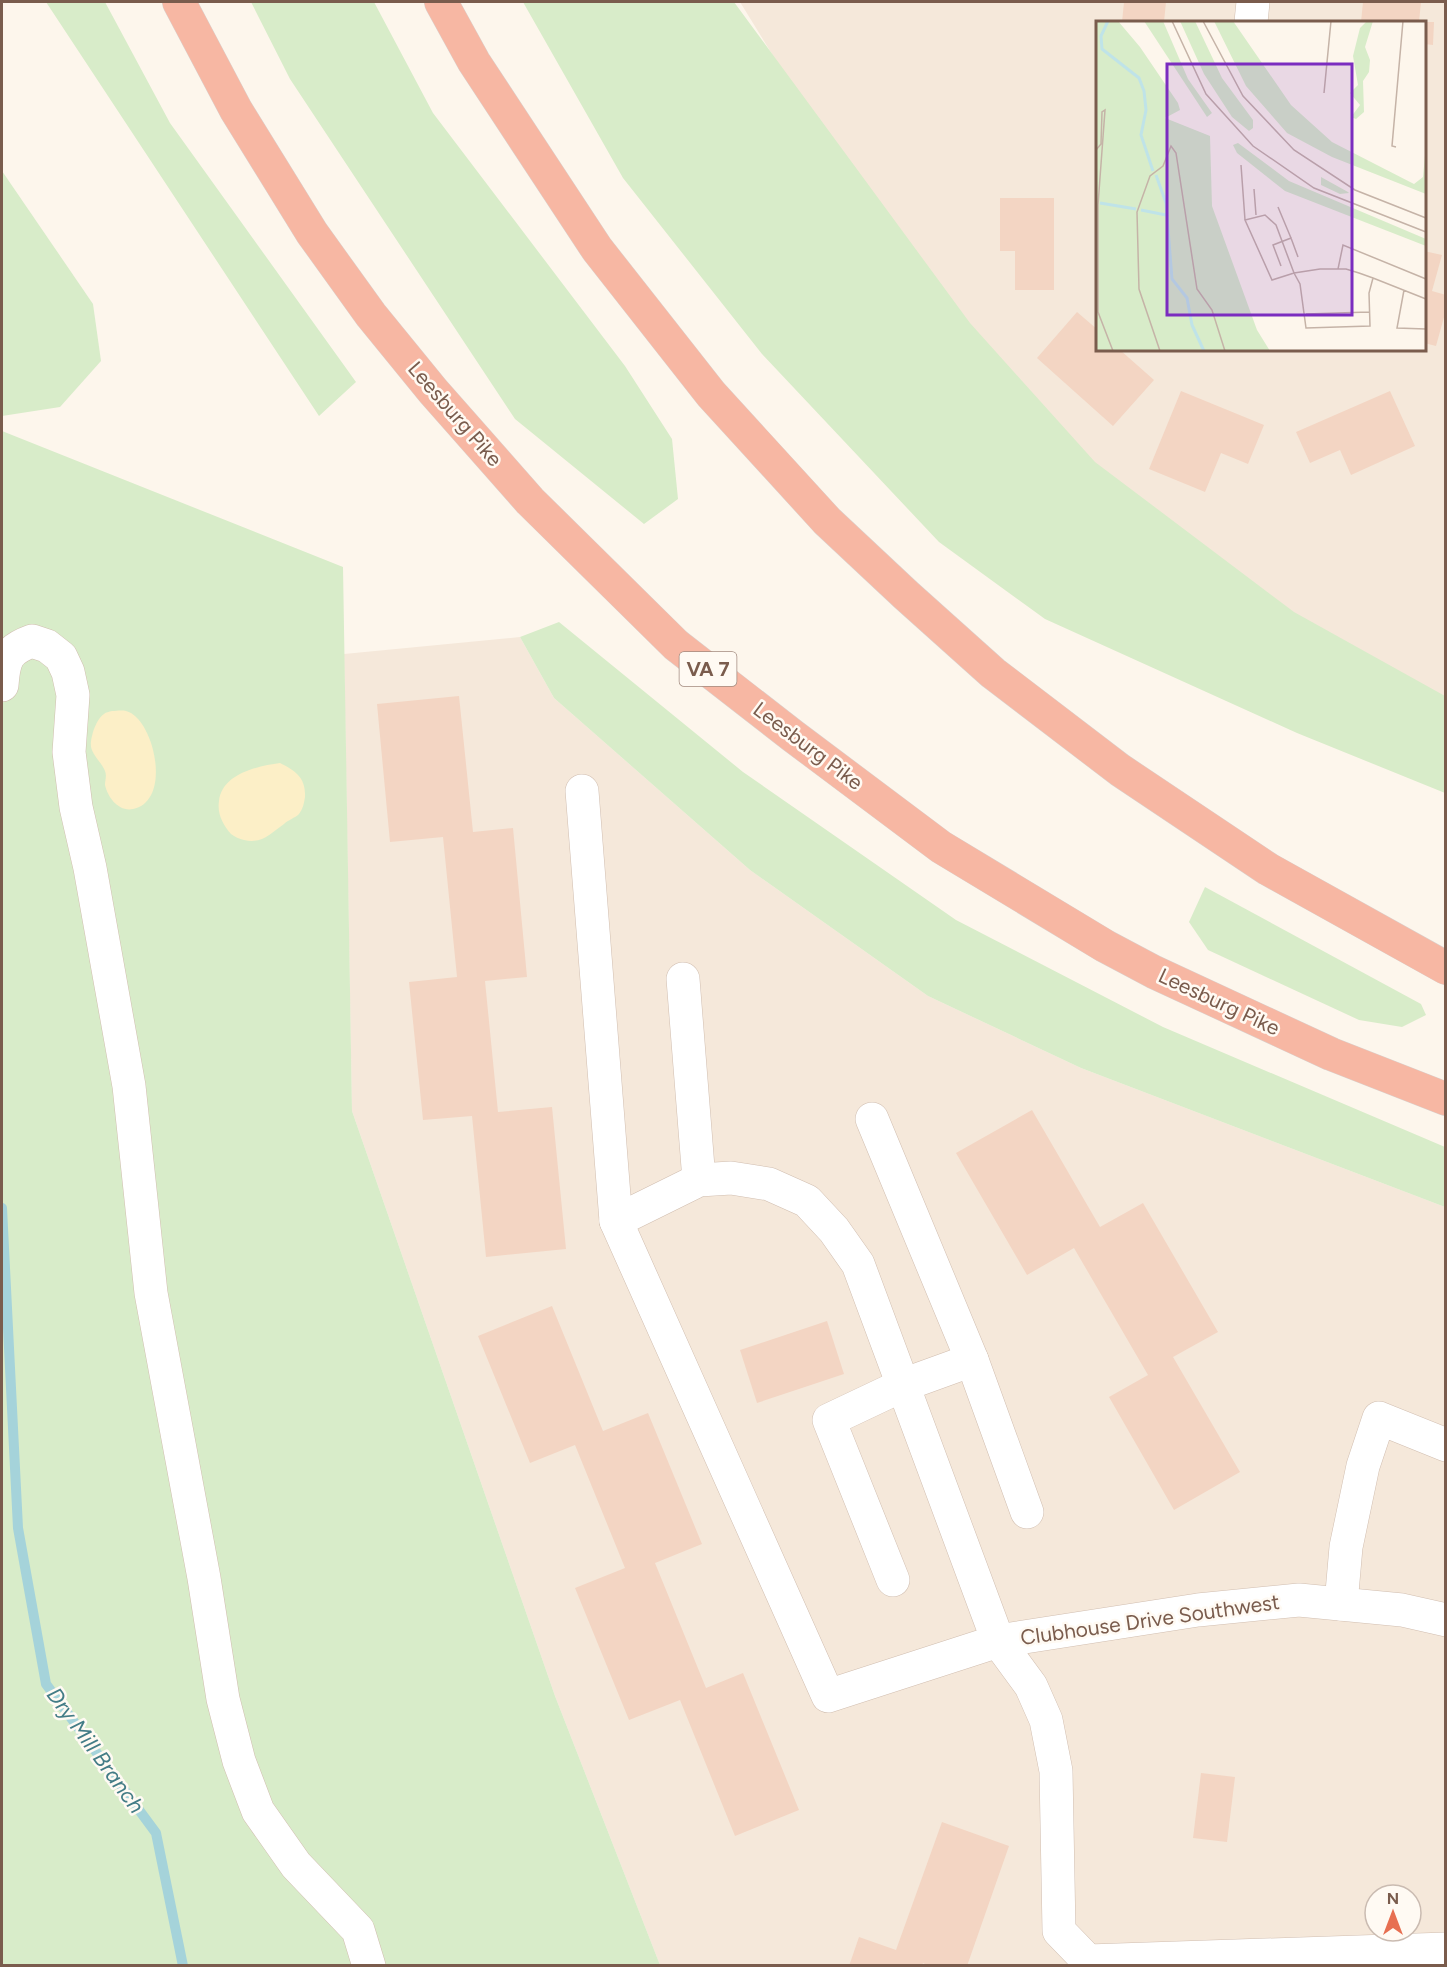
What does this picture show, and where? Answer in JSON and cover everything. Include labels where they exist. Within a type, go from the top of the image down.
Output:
[{"type":"highway","name":"Leesburg Pike","points":[[179,2],[236,110],[294,205],[371,315],[433,391],[530,501],[676,645],[941,847],[1105,946],[1154,972],[1331,1054],[1446,1099]]},
{"type":"highway","points":[[441,2],[474,62],[597,249],[711,394],[827,521],[993,673],[1120,770],[1268,869],[1446,968]]},
{"type":"street","points":[[1251,21],[1253,2]]},
{"type":"street","points":[[2,685],[6,658],[16,647],[32,640],[47,646],[61,657],[68,672],[73,695],[69,752],[75,796],[129,1086],[151,1293],[224,1699],[239,1761],[258,1811],[296,1865],[357,1930],[369,1965]]},
{"type":"street","points":[[582,791],[616,1221],[699,1180],[731,1178],[769,1184],[807,1201],[834,1230],[858,1264],[998,1641],[1031,1686],[1046,1720],[1056,1771],[1059,1931],[1088,1963],[1446,1949]]},
{"type":"street","points":[[683,980],[699,1180]]},
{"type":"street","points":[[872,1119],[972,1360],[1027,1512]]},
{"type":"street","name":"Clubhouse Drive Southwest","points":[[616,1221],[828,1696],[998,1641],[1198,1610],[1299,1600],[1402,1610],[1446,1620]]},
{"type":"street","points":[[893,1580],[829,1420],[903,1385],[972,1360]]},
{"type":"street","points":[[1341,1604],[1346,1547],[1363,1466],[1379,1418],[1446,1445]]},
{"type":"shaded area","points":[[740,2],[1445,2],[1445,779],[966,370]]},
{"type":"shaded area","points":[[520,637],[554,698],[750,870],[928,996],[1081,1068],[1445,1207],[1445,1965],[660,1965],[555,1696],[352,1111],[344,654]]},
{"type":"green space","points":[[46,2],[105,2],[170,123],[356,382],[319,416]]},
{"type":"green space","points":[[251,2],[374,2],[433,113],[625,366],[672,439],[678,499],[644,524],[515,419],[290,79]]},
{"type":"green space","points":[[523,2],[734,2],[970,323],[1095,462],[1294,612],[1445,696],[1445,793],[1297,733],[1045,619],[939,542],[762,354],[623,178]]},
{"type":"green space","points":[[2,171],[93,304],[101,361],[60,407],[2,416]]},
{"type":"green space","points":[[2,431],[343,567],[352,1111],[555,1696],[660,1965],[2,1965]]},
{"type":"green space","points":[[559,622],[743,772],[956,920],[1163,1027],[1445,1147],[1445,1207],[1081,1068],[928,996],[750,870],[554,698],[520,637]]},
{"type":"green space","points":[[1205,887],[1421,1004],[1426,1015],[1402,1027],[1359,1020],[1208,950],[1189,922]]},
{"type":"sand","points":[[126,711],[136,717],[145,728],[155,760],[156,776],[153,791],[145,803],[133,809],[123,808],[111,799],[105,785],[105,771],[91,747],[98,720],[105,713]]},
{"type":"sand","points":[[280,763],[295,772],[302,780],[305,797],[300,812],[270,835],[256,841],[234,836],[225,827],[220,815],[219,801],[227,784],[251,769]]},
{"type":"building","points":[[1124,2],[1166,2],[1164,21],[1122,21]]},
{"type":"building","points":[[1363,2],[1421,2],[1419,21],[1361,21]]},
{"type":"building","points":[[1426,22],[1434,22],[1433,45],[1426,44]]},
{"type":"building","points":[[1000,198],[1054,198],[1054,290],[1015,290],[1015,251],[1000,251]]},
{"type":"building","points":[[1426,251],[1442,255],[1432,291],[1446,295],[1446,310],[1436,346],[1426,344]]},
{"type":"building","points":[[1077,312],[1096,328],[1096,351],[1121,351],[1154,380],[1113,426],[1037,358]]},
{"type":"building","points":[[1181,391],[1264,425],[1248,464],[1221,453],[1205,492],[1149,469]]},
{"type":"building","points":[[1390,391],[1415,446],[1351,475],[1340,450],[1310,463],[1296,432]]},
{"type":"building","points":[[459,696],[473,832],[513,828],[527,977],[485,981],[498,1112],[552,1107],[566,1249],[486,1257],[472,1116],[423,1120],[409,982],[457,977],[443,837],[390,842],[377,704]]},
{"type":"building","points":[[1032,1110],[1100,1227],[1143,1203],[1218,1332],[1173,1357],[1240,1472],[1174,1510],[1109,1397],[1148,1375],[1074,1248],[1027,1275],[956,1153]]},
{"type":"building","points":[[552,1306],[603,1431],[648,1413],[702,1544],[655,1563],[706,1688],[743,1673],[799,1810],[735,1836],[680,1700],[629,1720],[575,1588],[625,1568],[575,1445],[530,1463],[478,1336]]},
{"type":"building","points":[[827,1321],[844,1374],[757,1403],[740,1350]]},
{"type":"building","points":[[1201,1773],[1235,1777],[1227,1842],[1193,1838]]},
{"type":"building","points":[[942,1822],[1009,1846],[967,1966],[929,1966],[923,1963],[922,1966],[849,1966],[859,1937],[896,1950]]},
{"type":"waterway","name":"Dry Mill Branch","points":[[2,1208],[18,1528],[46,1684],[156,1833],[183,1966]]}]
